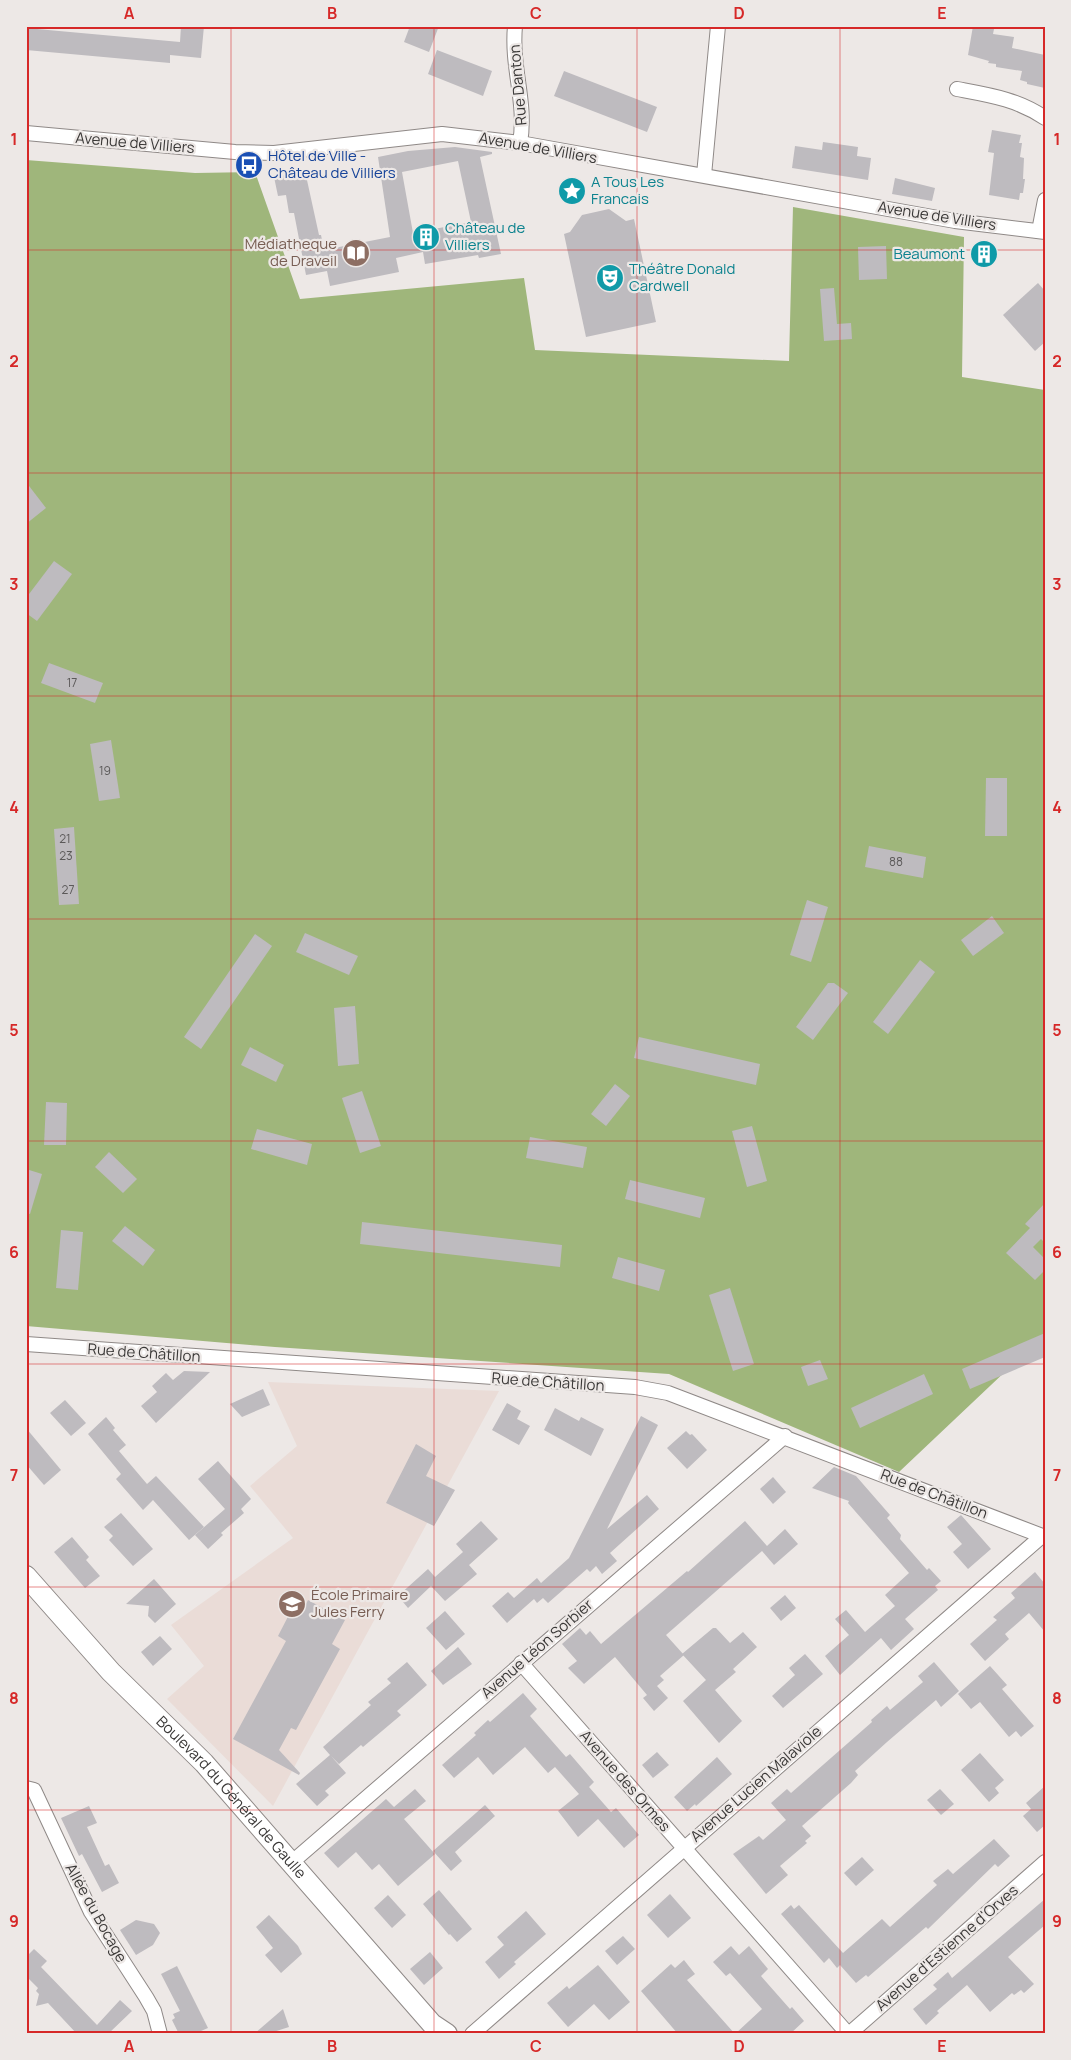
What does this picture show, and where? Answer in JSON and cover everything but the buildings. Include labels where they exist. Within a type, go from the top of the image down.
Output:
[{"type":"main road","name":"Boulevard du Général de Gaulle","points":[[26,1576],[111,1672],[204,1763],[438,2031]]},
{"type":"street","name":"Rue Danton","points":[[515,26],[514,67],[522,109],[520,143]]},
{"type":"street","points":[[704,175],[718,26]]},
{"type":"street","points":[[956,89],[1003,97],[1028,107],[1045,118]]},
{"type":"street","name":"Avenue de Villiers","points":[[26,133],[235,152],[274,153],[442,134],[520,143],[955,221],[1042,232]]},
{"type":"street","points":[[1042,232],[1045,200]]},
{"type":"street","name":"Rue de Châtillon","points":[[26,1344],[635,1387],[668,1393],[785,1436],[1043,1536]]},
{"type":"street","name":"Avenue Léon Sorbier","points":[[291,1863],[520,1663],[785,1436]]},
{"type":"street","name":"Avenue Lucien Malaviole","points":[[472,2034],[1043,1536]]},
{"type":"street","name":"Avenue des Ormes","points":[[520,1663],[848,2034]]},
{"type":"street","name":"Allée du Bocage","points":[[30,1789],[91,1912],[154,2011],[160,2034]]},
{"type":"street","name":"Avenue d'Estienne d'Orves","points":[[848,2034],[1045,1862]]},
{"type":"shaded area","name":"École Primaire Jules Ferry","points":[[268,1382],[499,1391],[273,1806],[167,1699],[204,1666],[171,1625],[293,1538],[250,1486],[297,1446]]},
{"type":"green space","points":[[26,160],[195,173],[255,172],[300,299],[524,278],[535,350],[789,361],[793,207],[964,237],[962,377],[1045,390],[1045,1334],[899,1472],[669,1374],[275,1347],[26,1326]]},
{"type":"place","name":"Hôtel de Ville - Château de Villiers","points":[[249,165]]},
{"type":"place","name":"A Tous Les Francais","points":[[572,191]]},
{"type":"place","name":"Château de Villiers","points":[[426,237]]},
{"type":"place","name":"Médiatheque de Draveil","points":[[356,253]]},
{"type":"place","name":"Beaumont","points":[[984,254]]},
{"type":"place","name":"Théâtre Donald Cardwell","points":[[610,278]]},
{"type":"place","name":"École Primaire Jules Ferry","points":[[292,1604]]}]
